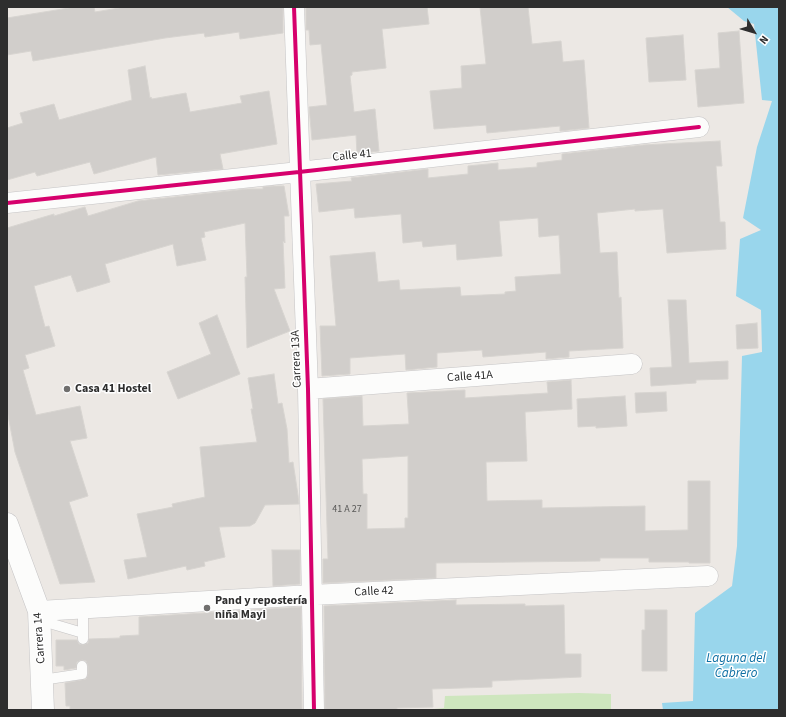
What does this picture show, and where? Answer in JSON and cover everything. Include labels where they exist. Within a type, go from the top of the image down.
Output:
[{"type":"main road","name":"Carrera 14","points":[[7,524],[39,616],[43,710]]},
{"type":"street","name":"Carrera 13A","points":[[294,7],[308,389],[314,710]]},
{"type":"street","name":"Calle 41","points":[[7,203],[699,127]]},
{"type":"street","name":"Calle 41A","points":[[308,389],[632,364]]},
{"type":"street","name":"Calle 42","points":[[39,616],[83,608],[311,595],[708,576]]},
{"type":"lane","points":[[39,616],[83,636],[83,608]]},
{"type":"lane","points":[[42,680],[82,674],[82,666]]},
{"type":"green space","points":[[579,693],[611,694],[611,710],[425,710],[444,708],[445,696]]},
{"type":"water","name":"Laguna del Cabrero","points":[[727,7],[779,7],[779,710],[663,710],[662,703],[693,701],[695,613],[732,586],[737,546],[742,356],[762,352],[761,310],[736,296],[740,239],[761,230],[743,218],[757,147],[772,101],[762,100],[754,24],[744,21]]},
{"type":"building","points":[[75,7],[94,7],[95,12],[125,7],[283,7],[283,33],[240,39],[239,32],[205,37],[204,33],[165,38],[33,61],[31,51],[7,55],[7,18]]},
{"type":"building","points":[[306,7],[427,7],[429,24],[382,29],[386,68],[352,72],[352,75],[350,76],[354,112],[375,109],[379,151],[357,154],[356,135],[312,140],[309,107],[327,105],[321,44],[310,45],[309,30],[306,30]]},
{"type":"building","points":[[480,7],[528,7],[532,44],[561,41],[563,62],[584,60],[589,128],[560,131],[560,126],[487,133],[486,125],[434,129],[430,91],[462,88],[461,66],[486,64]]},
{"type":"building","points":[[739,31],[744,103],[698,107],[695,70],[720,68],[718,33]]},
{"type":"building","points":[[683,35],[686,80],[649,82],[646,38]]},
{"type":"building","points":[[145,66],[150,98],[151,97],[152,99],[186,93],[190,112],[242,103],[240,96],[269,91],[277,144],[220,154],[223,169],[158,175],[156,157],[94,174],[90,162],[37,176],[35,172],[7,180],[7,128],[23,123],[20,113],[54,104],[59,120],[132,100],[128,70]]},
{"type":"building","points":[[720,141],[722,166],[716,166],[720,222],[725,222],[726,249],[667,253],[663,209],[635,211],[635,209],[597,213],[600,253],[617,252],[623,348],[569,351],[569,357],[546,359],[546,352],[483,357],[482,350],[437,353],[437,367],[406,370],[405,354],[350,358],[350,374],[322,376],[320,326],[336,326],[330,256],[375,252],[378,282],[399,280],[400,290],[460,287],[461,296],[505,294],[505,292],[516,291],[515,277],[561,274],[559,235],[539,237],[538,218],[499,221],[502,256],[457,260],[456,244],[423,247],[422,241],[403,243],[401,214],[355,218],[354,208],[319,212],[316,184],[352,181],[351,178],[428,169],[428,178],[468,174],[468,166],[498,163],[498,170],[537,167],[537,163],[562,160],[562,154],[643,145]]},
{"type":"building","points":[[284,186],[289,216],[284,216],[285,243],[283,241],[285,288],[274,289],[290,331],[247,348],[245,223],[204,232],[205,237],[201,238],[206,260],[177,266],[173,244],[105,264],[110,282],[77,292],[71,275],[34,286],[45,327],[49,326],[55,346],[25,355],[29,368],[23,370],[36,415],[80,406],[87,438],[70,441],[88,496],[69,502],[95,582],[60,584],[15,452],[7,410],[7,228],[54,214],[54,216],[85,207],[88,216],[138,201],[247,189],[263,189],[263,187]]},
{"type":"building","points":[[668,300],[686,300],[689,363],[728,361],[728,379],[696,380],[696,383],[651,386],[650,368],[672,367]]},
{"type":"building","points":[[217,315],[240,374],[178,399],[167,372],[211,354],[199,323]]},
{"type":"building","points":[[757,323],[758,348],[737,349],[736,325]]},
{"type":"building","points":[[274,374],[278,404],[282,403],[287,429],[289,463],[293,462],[299,504],[265,505],[255,523],[250,526],[219,527],[225,557],[204,562],[205,566],[187,570],[186,566],[128,579],[124,560],[147,557],[137,514],[173,507],[172,504],[205,497],[200,447],[257,442],[251,409],[253,409],[248,378]]},
{"type":"building","points":[[571,380],[572,409],[525,412],[527,461],[486,462],[487,501],[542,500],[542,508],[645,506],[645,531],[688,530],[688,481],[710,481],[710,563],[649,562],[649,558],[600,558],[600,561],[436,563],[436,578],[323,583],[323,559],[328,559],[323,399],[362,396],[363,426],[409,424],[407,393],[465,390],[465,398],[548,393],[547,382]],"holes":[[[408,456],[408,518],[405,518],[405,528],[367,529],[367,494],[363,494],[362,459]]]},
{"type":"building","points":[[666,392],[667,411],[636,413],[635,393]]},
{"type":"building","points":[[625,396],[627,426],[596,428],[596,426],[578,427],[577,399]]},
{"type":"building","points":[[272,550],[300,550],[300,584],[273,586]]},
{"type":"building","points":[[456,600],[456,605],[564,605],[565,654],[581,654],[581,677],[492,681],[492,687],[432,689],[433,707],[397,708],[397,710],[325,710],[324,606]]},
{"type":"building","points":[[301,607],[302,710],[70,710],[70,706],[66,706],[65,683],[86,679],[88,674],[88,666],[86,661],[82,660],[77,662],[76,668],[64,670],[64,666],[56,666],[56,640],[77,640],[79,644],[83,645],[88,643],[89,639],[120,638],[120,636],[139,635],[139,617]]},
{"type":"building","points":[[645,610],[667,610],[667,671],[642,671],[642,630],[645,630]]},
{"type":"cycle path","points":[[294,7],[308,389],[314,710]]},
{"type":"cycle path","points":[[7,203],[699,127]]},
{"type":"place","name":"Casa 41 Hostel","points":[[67,389]]},
{"type":"place","name":"Pand y repostería niña Mayi","points":[[207,608]]}]
